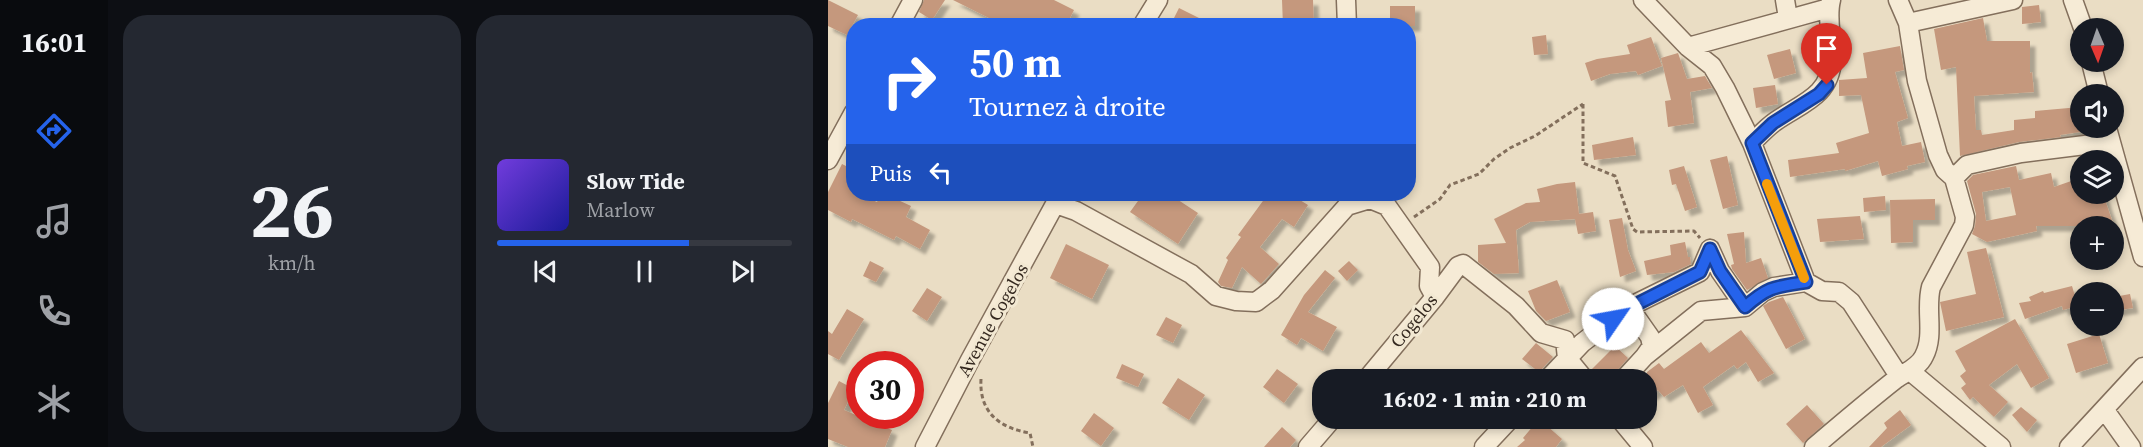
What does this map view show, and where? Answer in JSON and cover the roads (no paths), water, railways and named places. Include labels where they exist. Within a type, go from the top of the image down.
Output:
[{"type":"street","points":[[903,18],[913,0]]},
{"type":"street","points":[[1147,18],[1158,0]]},
{"type":"street","points":[[1346,0],[1347,18]]},
{"type":"street","points":[[1643,0],[1712,66],[1739,114],[1752,143],[1806,282]]},
{"type":"street","points":[[1785,0],[1788,18]]},
{"type":"street","points":[[1814,447],[1924,357],[1928,345],[1928,297],[1931,287],[1964,225],[1965,217],[1954,178],[1944,170],[1931,132],[1917,81],[1908,23],[1898,0]]},
{"type":"street","points":[[1908,23],[2013,0]]},
{"type":"street","points":[[2073,0],[2079,18]]},
{"type":"street","points":[[1689,46],[1830,4],[1832,59],[1827,85],[1819,94],[1773,123],[1752,143]]},
{"type":"street","points":[[828,160],[846,127]]},
{"type":"street","points":[[1954,178],[1967,165],[2021,153],[2101,143],[2107,138]]},
{"type":"street","points":[[2110,138],[2143,257]]},
{"type":"street","name":"Avenue Cogelos","points":[[925,447],[1057,201]]},
{"type":"street","points":[[1061,201],[1191,274],[1216,296],[1236,301],[1256,302],[1272,290],[1353,201]]},
{"type":"street","points":[[1378,201],[1388,206],[1430,267],[1429,288],[1435,297]]},
{"type":"street","points":[[1557,369],[1582,343],[1629,308],[1700,272],[1710,249],[1720,271],[1745,307]]},
{"type":"street","name":"Cogelos","points":[[1375,369],[1458,266],[1463,264],[1516,306],[1540,333],[1565,340],[1567,358]]},
{"type":"street","points":[[1645,356],[1701,311],[1745,307],[1762,292],[1774,287],[1806,282],[1822,291],[1839,292],[1851,302],[1904,374],[2001,447]]},
{"type":"street","points":[[1629,308],[1650,337],[1652,346],[1633,369]]},
{"type":"street","points":[[1567,358],[1576,369]]},
{"type":"street","points":[[2069,447],[2143,367]]},
{"type":"street","points":[[2104,409],[2131,447]]},
{"type":"street","points":[[1308,447],[1324,429]]},
{"type":"street","points":[[1484,447],[1501,429]]},
{"type":"street","points":[[1627,429],[1639,446]]}]
